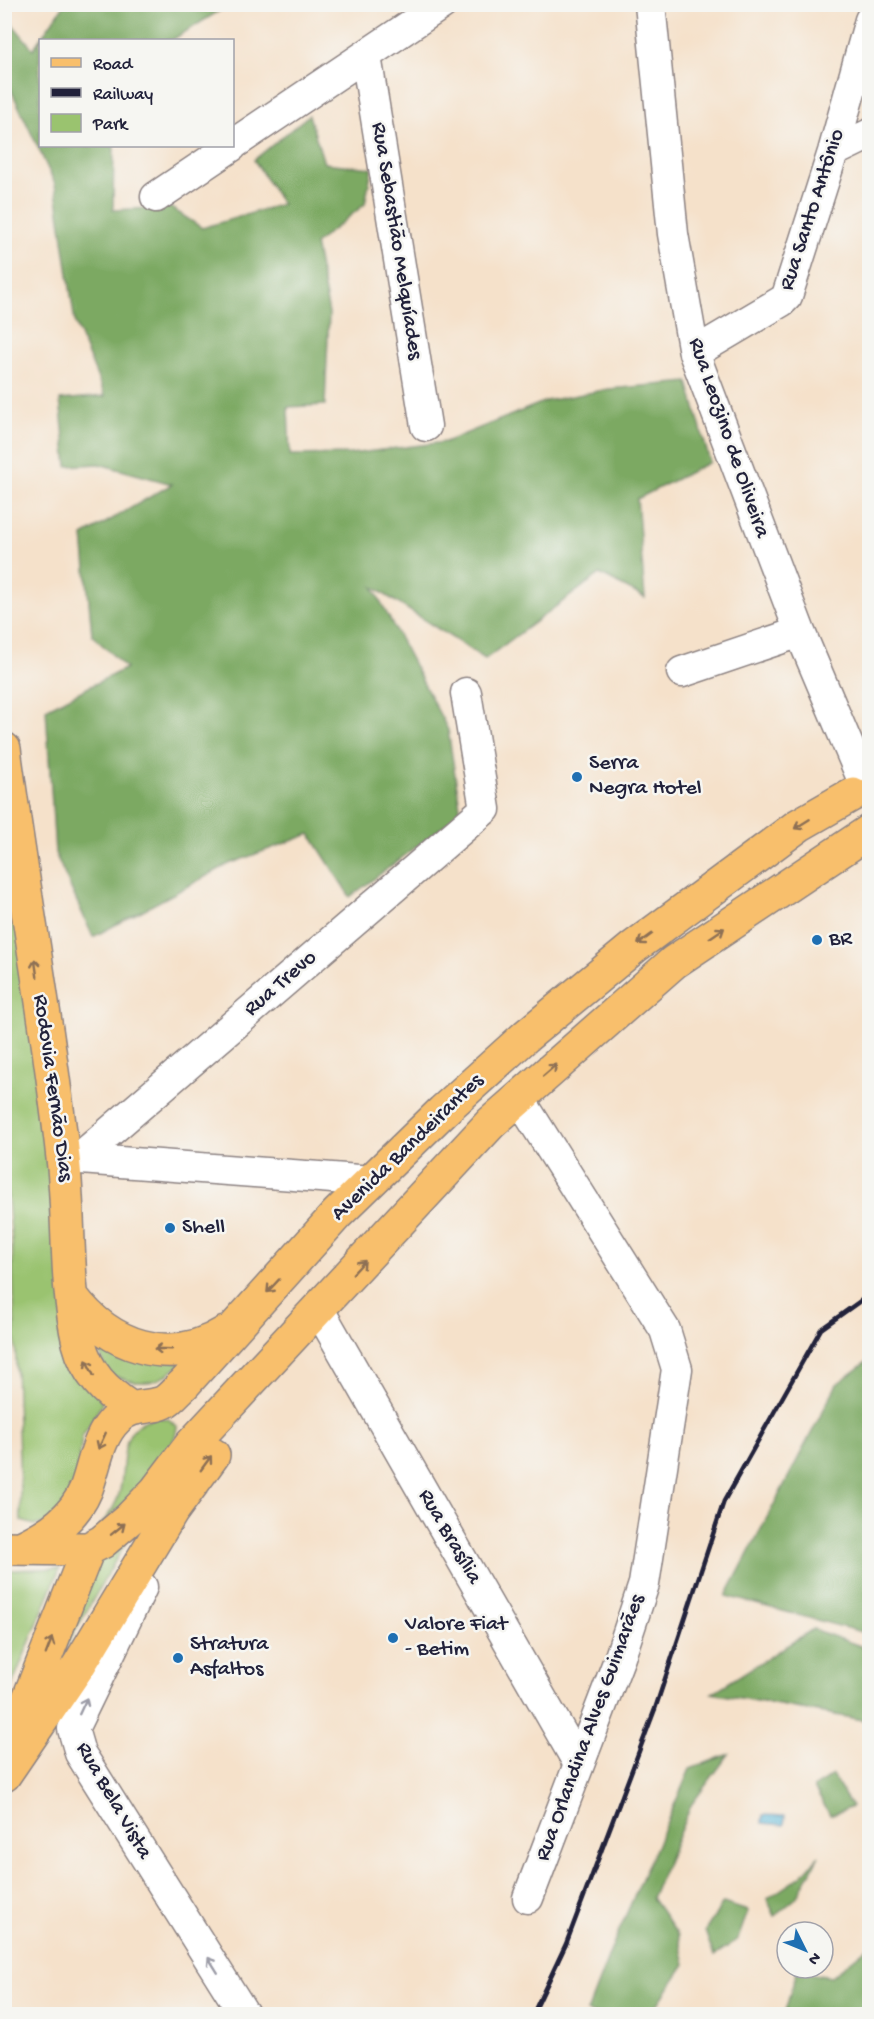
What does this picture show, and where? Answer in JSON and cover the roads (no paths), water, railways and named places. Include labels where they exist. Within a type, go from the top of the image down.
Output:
[{"type":"main road","name":"Rodovia Fernão Dias","points":[[4,749],[9,796],[71,1159],[72,1297],[80,1344],[91,1372],[105,1391],[146,1406],[180,1411],[186,1416],[192,1430],[191,1445]]},
{"type":"main road","points":[[862,786],[852,810],[855,817],[870,826]]},
{"type":"main road","name":"Avenida Bandeirantes","points":[[14,1547],[48,1535],[70,1515],[86,1489],[104,1435],[117,1418],[146,1406],[184,1384],[337,1214],[443,1111],[526,1036],[634,947],[799,825],[862,786]]},
{"type":"main road","name":"Avenida Bandeirantes","points":[[14,1547],[88,1549],[102,1542],[129,1519],[171,1473],[191,1445],[491,1123],[674,962],[870,831]]},
{"type":"main road","points":[[4,1775],[79,1665],[172,1511],[319,1310],[297,1260]]},
{"type":"main road","points":[[72,1297],[86,1316],[104,1331],[125,1342],[148,1348],[171,1350],[195,1346],[217,1338],[237,1325]]},
{"type":"main road","points":[[4,1760],[88,1549]]},
{"type":"street","points":[[234,144],[442,4]]},
{"type":"street","name":"Rua Leozino de Oliveira","points":[[650,4],[673,234],[694,354],[800,632],[862,786]]},
{"type":"street","name":"Rua Santo Antônio","points":[[694,354],[782,302],[787,296],[833,152],[870,20]]},
{"type":"street","name":"Rua Sebastião Melquíades","points":[[366,56],[426,426]]},
{"type":"street","points":[[833,152],[870,134]]},
{"type":"street","points":[[156,197],[229,147]]},
{"type":"street","points":[[682,672],[800,632]]},
{"type":"street","name":"Rua Trevo","points":[[71,1159],[485,809],[465,693]]},
{"type":"street","name":"Rua Orlandina Alves Guimarães","points":[[519,1098],[665,1330],[677,1369],[644,1584],[620,1657],[528,1898]]},
{"type":"street","points":[[71,1159],[372,1181]]},
{"type":"street","name":"Rua Brasília","points":[[319,1310],[579,1764]]},
{"type":"street","name":"Rua Bela Vista","points":[[172,1511],[136,1600],[73,1729],[80,1753],[244,2014]]},
{"type":"water","points":[[763,1815],[785,1816],[784,1825],[762,1823]]},
{"type":"railway","points":[[533,2014],[566,1944],[655,1709],[724,1501],[821,1329],[870,1294]]},
{"type":"place","name":"Serra Negra Hotel","points":[[577,777]]},
{"type":"place","name":"BR","points":[[817,940]]},
{"type":"place","name":"Shell","points":[[170,1228]]},
{"type":"place","name":"Valore Fiat - Betim","points":[[393,1638]]},
{"type":"place","name":"Stratura Asfaltos","points":[[178,1658]]}]
